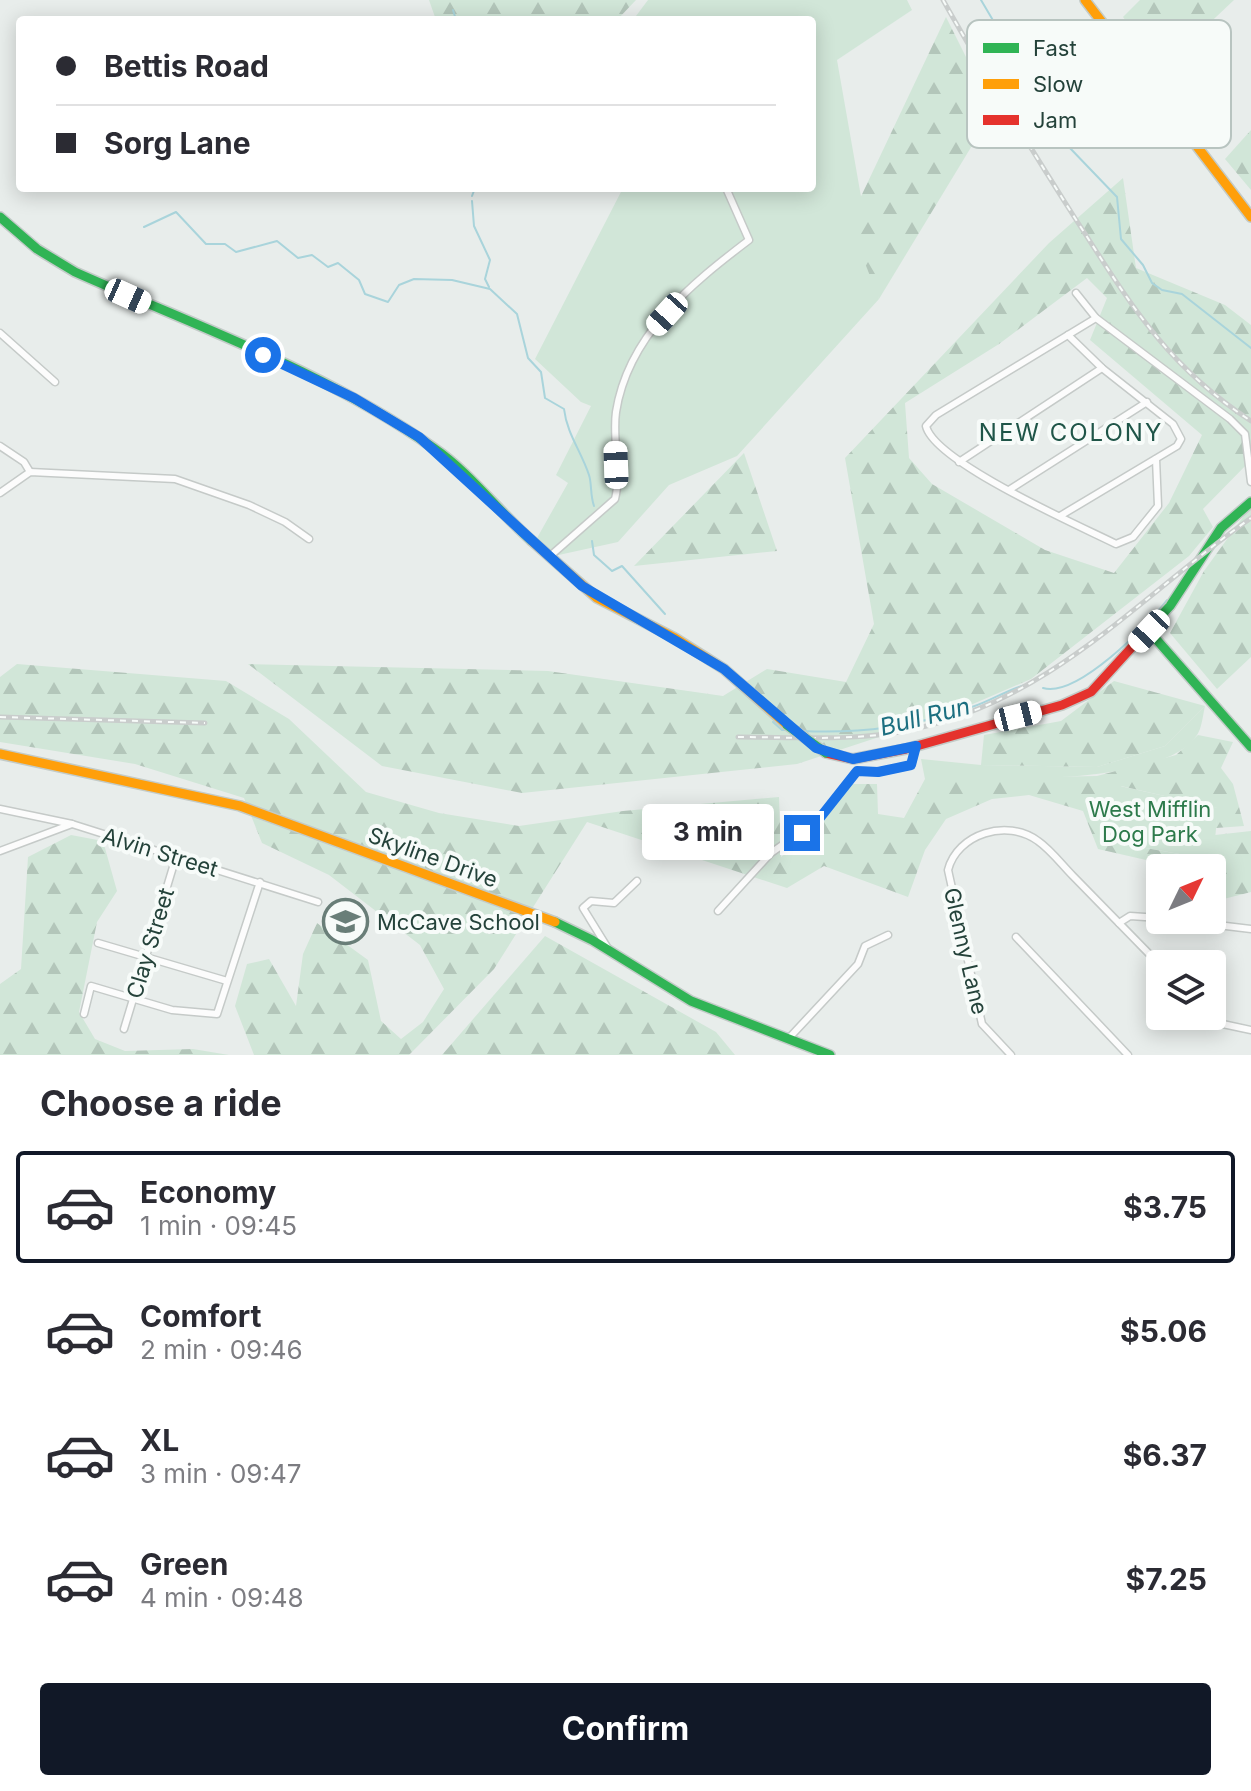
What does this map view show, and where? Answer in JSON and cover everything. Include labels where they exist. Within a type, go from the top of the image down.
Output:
[{"type":"street","points":[[1085,0],[1100,20]]},
{"type":"street","points":[[1198,148],[1251,217]]},
{"type":"street","points":[[549,557],[615,499],[616,412],[629,363],[638,348],[705,273],[749,240],[728,192]]},
{"type":"street","points":[[0,217],[37,249],[75,272],[321,382],[385,415],[439,451],[549,557],[597,598],[675,638],[724,669],[787,725],[826,753],[853,759],[916,746],[1075,701],[1091,692],[1149,631],[1221,528],[1251,502]]},
{"type":"street","points":[[1076,293],[1109,329],[1230,419],[1245,434],[1251,482]]},
{"type":"street","points":[[1096,318],[936,415],[926,426],[928,434],[959,462],[1116,544],[1126,543],[1158,506],[1156,459]]},
{"type":"street","points":[[0,333],[55,382]]},
{"type":"street","points":[[1060,516],[1156,459],[1181,439],[1173,424],[1102,368],[1068,335]]},
{"type":"street","points":[[959,462],[1102,368]]},
{"type":"street","points":[[1009,490],[1147,402]]},
{"type":"street","points":[[0,446],[24,462],[30,472]]},
{"type":"street","points":[[0,493],[30,472],[175,479],[249,505],[285,522],[309,539]]},
{"type":"street","points":[[1149,631],[1251,747]]},
{"type":"street","points":[[718,911],[771,853],[819,819],[857,771],[878,772],[911,765],[916,746]]},
{"type":"street","name":"Skyline Drive","points":[[0,754],[240,806],[549,919],[609,950],[691,1001],[830,1055]]},
{"type":"street","name":"Alvin Street","points":[[0,809],[72,824],[318,902]]},
{"type":"street","points":[[0,851],[72,824]]},
{"type":"street","name":"Glenny Lane","points":[[1011,1055],[982,1024],[948,870],[952,855],[964,842],[977,835],[1007,831],[1037,839],[1146,951]]},
{"type":"street","name":"Clay Street","points":[[124,1029],[176,857]]},
{"type":"street","points":[[609,950],[583,908],[591,901],[614,903],[637,881]]},
{"type":"street","points":[[84,1014],[91,986],[172,1010],[217,1014],[260,882]]},
{"type":"street","points":[[1119,923],[1130,916],[1146,917]]},
{"type":"street","points":[[1226,926],[1251,929]]},
{"type":"street","points":[[790,1037],[858,964],[865,946],[888,935]]},
{"type":"street","points":[[1016,937],[1128,1055]]},
{"type":"street","points":[[98,943],[227,981]]},
{"type":"street","points":[[1226,1025],[1251,1030]]},
{"type":"green space","points":[[429,0],[636,0],[621,16],[435,16]]},
{"type":"green space","points":[[648,0],[907,0],[912,10],[837,60],[879,299],[737,456],[669,485],[618,542],[554,556],[537,538],[568,483],[556,475],[591,406],[581,402],[535,359],[621,192],[816,192],[816,16],[636,16]]},
{"type":"green space","points":[[1140,0],[1234,0],[1213,20],[1125,20],[1123,17]]},
{"type":"green space","points":[[946,17],[967,59],[967,148],[971,148],[879,299],[863,258],[856,207]]},
{"type":"green space","points":[[1251,130],[1251,190],[1225,159]]},
{"type":"green space","points":[[1123,178],[1136,268],[1225,305],[1251,325],[1251,460],[1203,509],[1213,527],[1189,556],[1031,679],[952,713],[797,764],[522,793],[382,766],[248,664],[548,671],[723,696],[767,669],[846,682],[874,624],[845,458],[1049,243]],"holes":[[[1087,278],[1107,298],[1090,340],[1202,435],[1169,503],[1114,573],[1045,550],[932,484],[909,458],[905,403],[999,344]]]},
{"type":"green space","points":[[744,453],[777,551],[634,566]]},
{"type":"green space","points":[[1251,506],[1251,657],[1217,689],[1170,633],[1204,571]]},
{"type":"green space","points":[[17,664],[226,681],[289,719],[366,792],[439,813],[519,826],[623,811],[779,797],[781,857],[804,839],[850,784],[877,784],[878,814],[904,818],[925,779],[1097,776],[1176,755],[1198,735],[1233,742],[1221,768],[1233,784],[1244,826],[1216,828],[1217,808],[1121,786],[1120,802],[1105,796],[1100,818],[1107,841],[1179,854],[1146,854],[1146,860],[1098,849],[1083,811],[1029,795],[992,799],[946,819],[925,850],[908,897],[824,866],[787,888],[587,822],[494,969],[409,1055],[254,1055],[235,1006],[247,964],[269,959],[296,1006],[303,954],[317,923],[368,960],[381,1021],[401,1039],[423,1022],[444,989],[420,945],[329,875],[262,843],[244,798],[135,764],[0,742],[0,677]]},
{"type":"green space","points":[[1114,681],[1205,706],[1165,746],[1097,767],[981,765],[984,735],[1061,721]]},
{"type":"green space","points":[[1205,706],[1197,735],[1178,752],[1148,764],[1112,772],[1028,779],[925,779],[921,759],[981,765],[1097,767],[1165,746]]},
{"type":"green space","name":"West Mifflin Dog Park","points":[[1120,786],[1218,808],[1214,854],[1180,854],[1107,841],[1100,818],[1105,795]]},
{"type":"green space","points":[[1251,831],[1251,892],[1226,898],[1226,854],[1213,854],[1215,835]]},
{"type":"green space","points":[[71,835],[103,841],[117,891],[97,922],[79,1012],[95,1039],[125,1051],[193,1049],[229,1055],[0,1055],[0,984],[21,969],[28,857]]},
{"type":"green space","points":[[545,936],[716,1032],[735,1055],[442,1055]]},
{"type":"waterway","points":[[981,0],[993,20]]},
{"type":"waterway","points":[[453,10],[455,16]]},
{"type":"waterway","points":[[1070,148],[1117,197],[1121,239],[1143,265],[1152,283],[1162,290],[1182,294],[1251,348]]},
{"type":"waterway","points":[[472,196],[474,192]]},
{"type":"waterway","points":[[472,201],[474,226],[490,260],[485,279],[489,287]]},
{"type":"waterway","name":"Bull Run","points":[[144,227],[176,212],[206,244],[225,244],[236,252],[277,241],[298,258],[312,255],[328,267],[338,263],[359,280],[365,294],[388,302],[399,285],[414,279],[452,280],[490,289],[517,314],[528,358],[541,372],[545,398],[564,409],[589,475],[594,506]]},
{"type":"waterway","name":"Bull Run","points":[[592,541],[594,555],[612,571],[622,566],[665,614]]},
{"type":"waterway","name":"Bull Run","points":[[1043,688],[1057,688],[1092,671],[1128,642],[1167,600]]},
{"type":"waterway","name":"Bull Run","points":[[802,731],[867,730],[909,724],[972,707],[1029,684]]},
{"type":"waterway","name":"Bull Run","points":[[773,722],[782,730],[788,730]]},
{"type":"railway","points":[[943,0],[967,42]]},
{"type":"railway","points":[[1031,148],[1093,246],[1150,328],[1194,377],[1251,421]]},
{"type":"railway","points":[[738,737],[871,736],[914,729],[964,715],[1010,694],[1093,642],[1251,518]]},
{"type":"railway","points":[[0,717],[205,723]]},
{"type":"traffic: fast","points":[[0,217],[37,249],[75,272],[306,373],[393,422],[448,458],[532,541]]},
{"type":"traffic: fast","points":[[1143,635],[1170,606],[1221,528],[1251,502]]},
{"type":"traffic: fast","points":[[1149,631],[1251,747]]},
{"type":"traffic: fast","points":[[787,725],[826,753]]},
{"type":"traffic: fast","points":[[555,922],[592,940],[691,1001],[830,1055]]},
{"type":"traffic: slow","points":[[1085,0],[1100,20]]},
{"type":"traffic: slow","points":[[1198,148],[1251,217]]},
{"type":"traffic: slow","points":[[532,541],[597,598],[675,638],[724,669],[787,725]]},
{"type":"traffic: slow","points":[[0,754],[240,806],[555,922]]},
{"type":"traffic: jam","points":[[826,753],[853,759],[906,749],[1062,705],[1091,692],[1143,635]]},
{"type":"place","name":"McCave School","points":[[346,922]]},
{"type":"district","name":"NEW COLONY","points":[[1071,433]]},
{"type":"route","points":[[263,355],[354,398],[439,451],[489,503],[597,598],[675,638],[724,669],[816,748],[853,759],[916,746],[911,765],[878,772],[857,771],[819,819],[802,833]]}]
